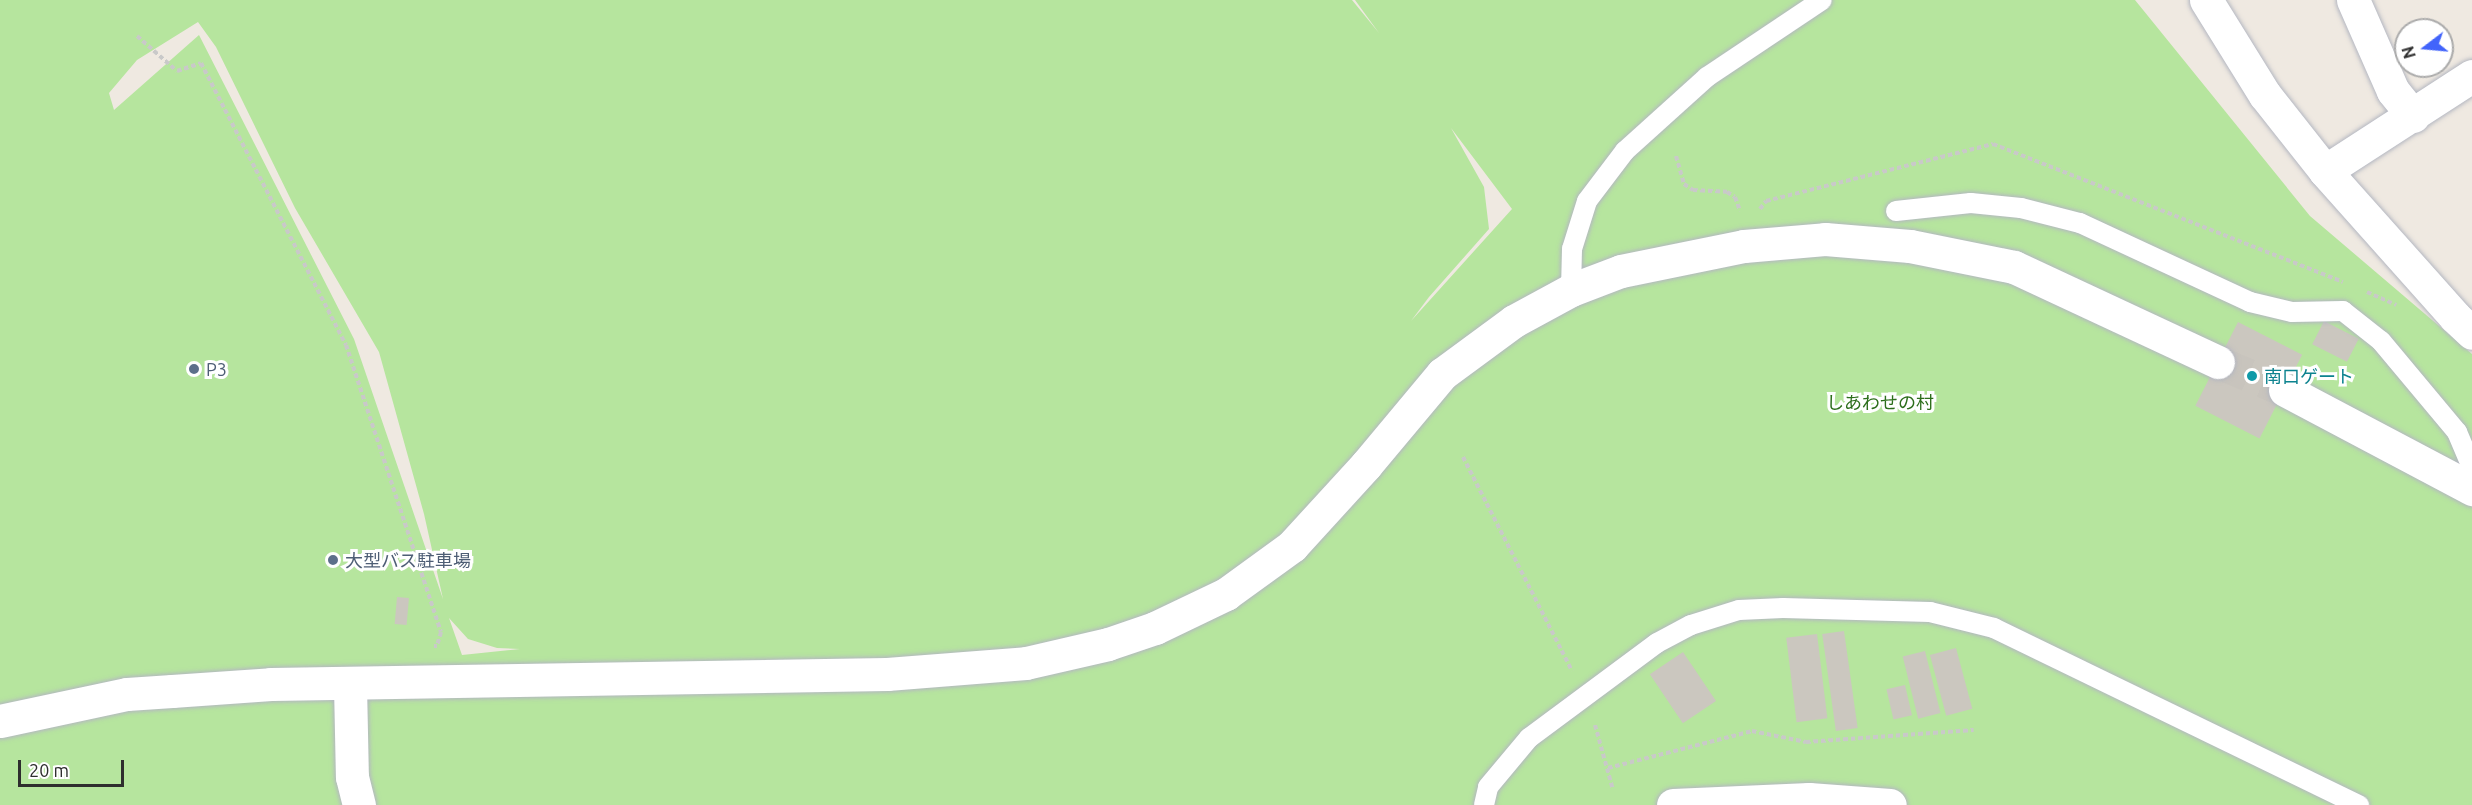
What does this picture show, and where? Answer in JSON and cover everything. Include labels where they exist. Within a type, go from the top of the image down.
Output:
[{"type":"street","points":[[2206,0],[2265,95],[2325,171],[2455,317],[2472,333]]},
{"type":"street","points":[[2353,0],[2393,91],[2413,116]]},
{"type":"street","points":[[2325,171],[2472,76]]},
{"type":"street","points":[[0,721],[127,694],[271,684],[350,685],[887,674],[1026,663],[1108,644],[1155,628],[1226,594],[1292,546],[1366,465],[1442,374],[1514,321],[1571,290],[1621,271],[1744,246],[1825,239],[1910,246],[2014,267],[2218,362]]},
{"type":"street","points":[[2285,390],[2472,489]]},
{"type":"street","points":[[350,685],[352,777],[359,805]]},
{"type":"street","points":[[1673,805],[1809,799],[1885,805]]},
{"type":"lane","points":[[1571,290],[1572,249],[1587,201],[1625,151],[1707,77],[1822,0]]},
{"type":"lane","points":[[1896,210],[1971,203],[2020,208],[2080,223],[2250,302],[2292,312],[2343,311],[2381,341],[2457,432],[2472,467]]},
{"type":"lane","points":[[1484,805],[1488,787],[1529,738],[1657,643],[1691,626],[1739,610],[1783,608],[1930,612],[1994,628],[2359,805]]},
{"type":"path","points":[[137,36],[177,71],[201,63],[345,345],[441,633],[437,646],[429,647]]},
{"type":"path","points":[[1676,156],[1684,184],[1693,190],[1726,192],[1735,197],[1742,214]]},
{"type":"path","points":[[1463,457],[1575,678]]},
{"type":"path","points":[[1594,720],[1613,790]]},
{"type":"path","points":[[1608,768],[1752,731],[1806,742],[1974,730]]},
{"type":"green space","name":"しあわせの村","points":[[0,0],[1352,0],[1379,33],[1355,0],[2135,0],[2310,216],[2472,354],[2472,805],[0,805]],"holes":[[[198,22],[216,47],[295,208],[379,352],[424,514],[443,599],[354,339],[199,35],[114,110],[109,93],[137,60]],[[1451,128],[1512,209],[1411,321],[1489,229],[1484,187]],[[449,618],[468,639],[497,648],[520,649],[462,655]]]},
{"type":"building","points":[[2324,321],[2359,339],[2347,362],[2312,344]]},
{"type":"building","name":"南口ゲート","points":[[2238,322],[2302,355],[2259,438],[2195,406]]},
{"type":"building","points":[[397,597],[409,598],[407,625],[395,624]]},
{"type":"building","points":[[1844,631],[1858,728],[1836,731],[1822,634]]},
{"type":"building","points":[[1817,634],[1827,718],[1797,722],[1786,638]]},
{"type":"building","points":[[1956,648],[1972,709],[1946,716],[1930,655]]},
{"type":"building","points":[[1925,651],[1940,713],[1918,719],[1903,657]]},
{"type":"building","points":[[1683,652],[1716,701],[1683,723],[1650,674]]},
{"type":"building","points":[[1905,685],[1912,715],[1893,719],[1886,689]]},
{"type":"tunnel","points":[[2218,362],[2285,390]]},
{"type":"place","name":"P3","points":[[194,369]]},
{"type":"place","name":"南口ゲート","points":[[2252,376]]},
{"type":"place","name":"大型バス駐車場","points":[[333,560]]}]
